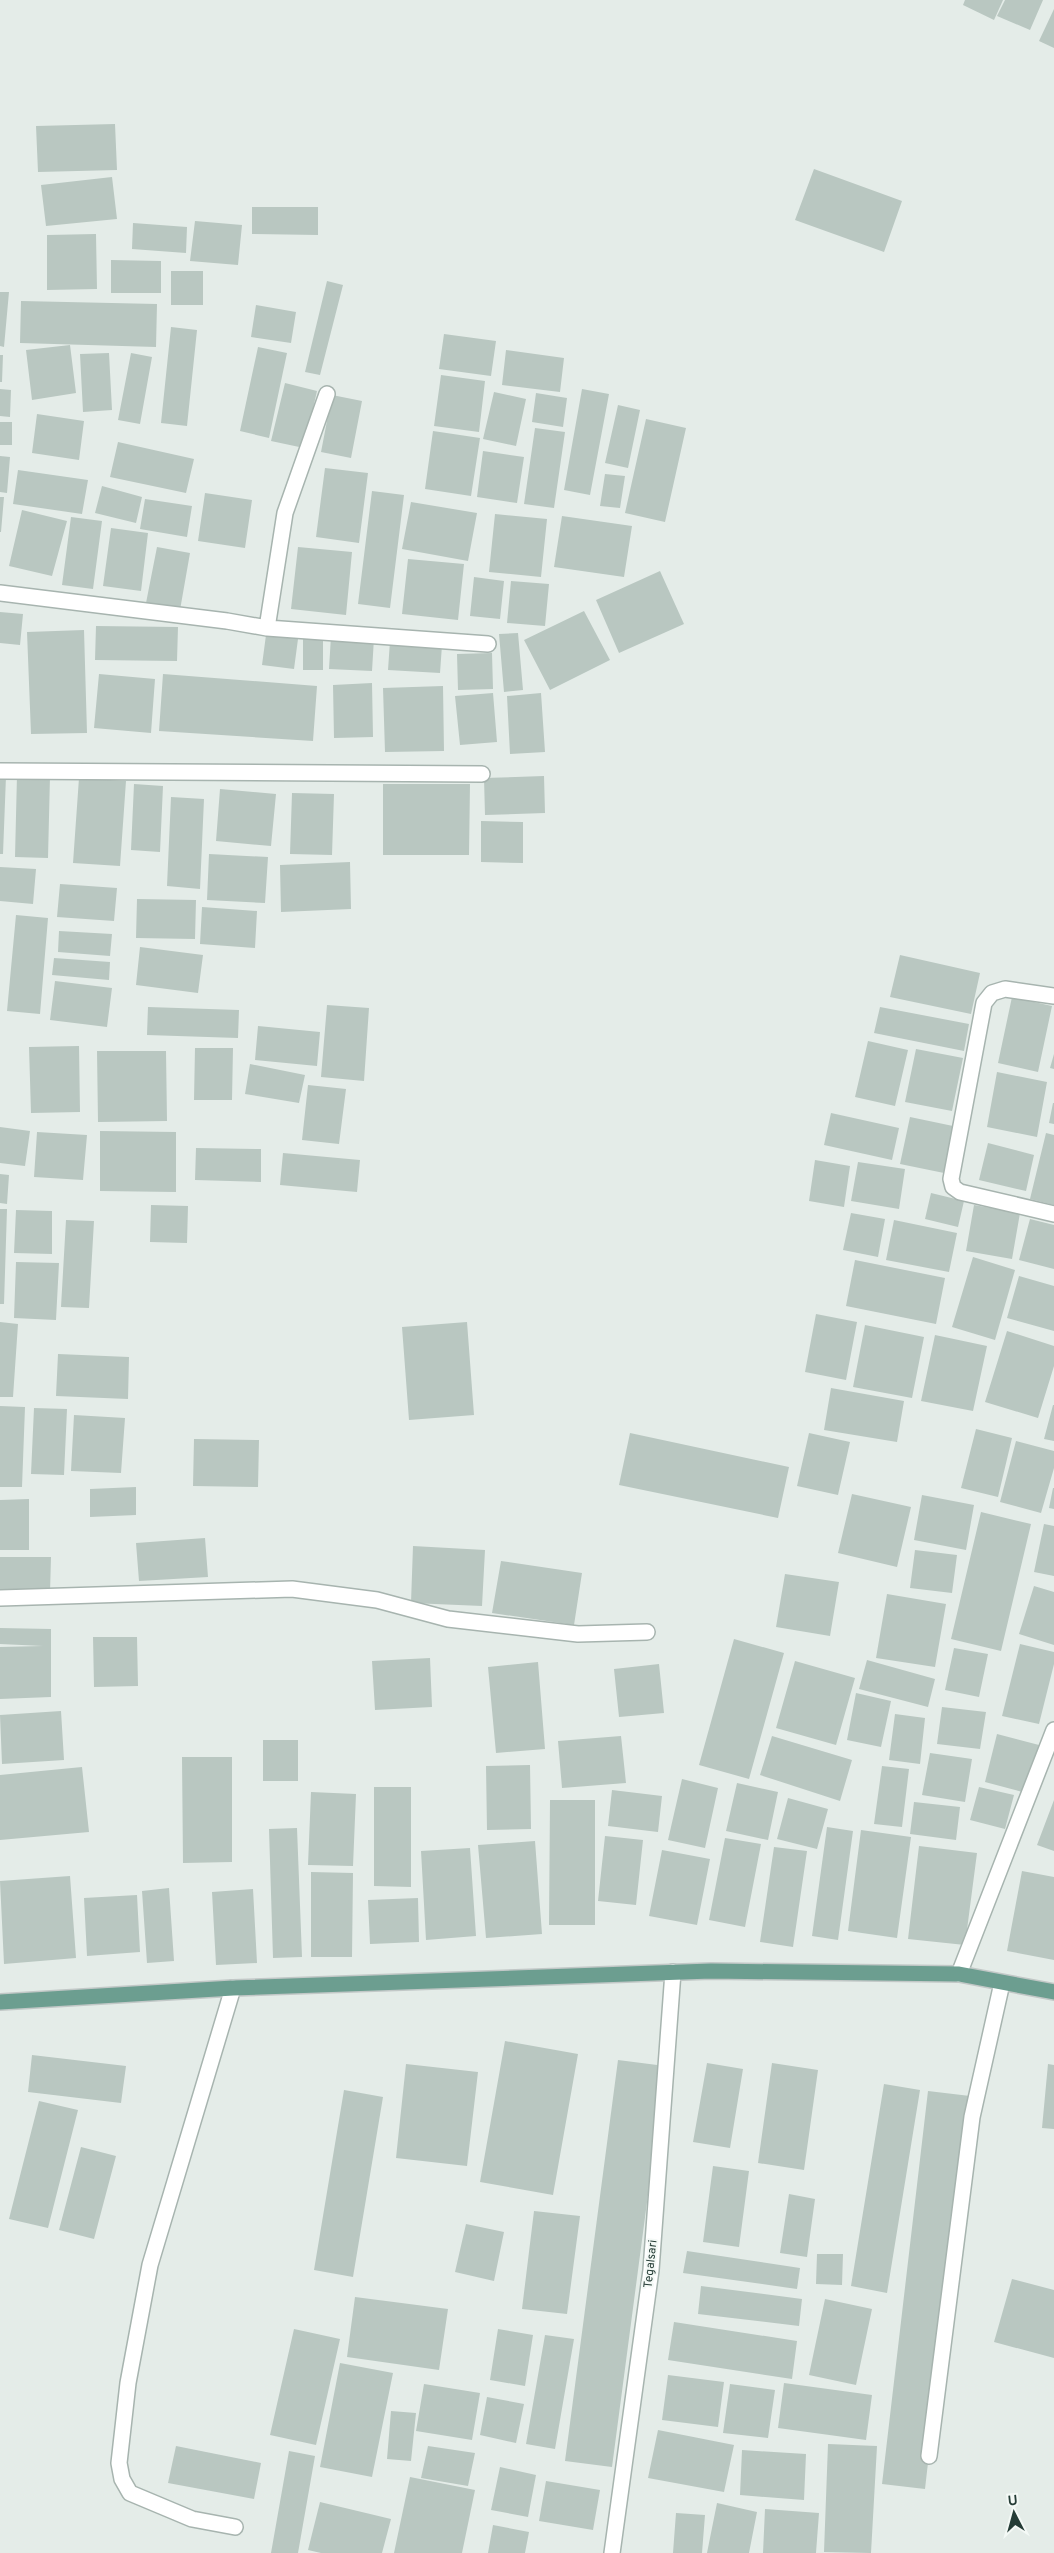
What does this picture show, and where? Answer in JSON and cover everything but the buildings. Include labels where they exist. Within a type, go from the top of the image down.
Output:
[{"type":"main road","points":[[0,2002],[233,1988],[673,1972],[958,1974],[1054,1992]]},
{"type":"street","points":[[267,628],[285,513],[327,394]]},
{"type":"street","points":[[0,593],[228,621],[267,628],[488,644]]},
{"type":"street","points":[[0,770],[482,774]]},
{"type":"street","points":[[1054,996],[1004,989],[992,993],[984,1003],[951,1179],[953,1188],[960,1192],[1054,1214]]},
{"type":"street","points":[[0,1598],[292,1589],[377,1600],[448,1620],[578,1634],[647,1632]]},
{"type":"street","points":[[958,1974],[1054,1730]]},
{"type":"street","name":"Tegalsari","points":[[612,2553],[651,2270],[673,1972]]},
{"type":"street","points":[[929,2456],[972,2117],[1002,1983]]},
{"type":"street","points":[[233,1988],[150,2265],[128,2384],[119,2463],[122,2479],[130,2493],[192,2519],[235,2527]]}]
